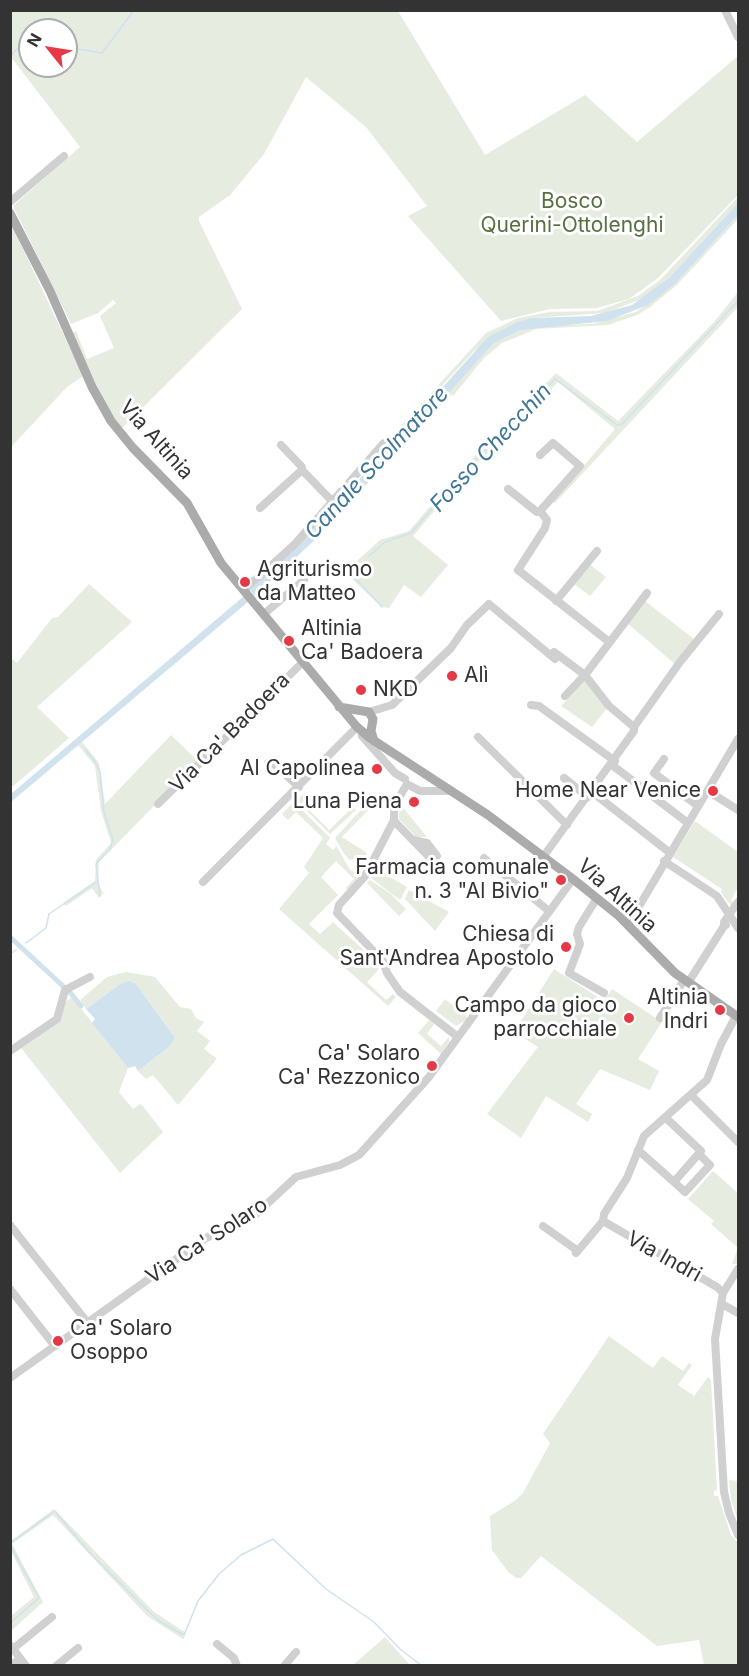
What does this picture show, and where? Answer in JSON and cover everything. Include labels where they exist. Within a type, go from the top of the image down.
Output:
[{"type":"main road","name":"Via Altinia","points":[[10,213],[108,416],[132,448],[188,504],[212,550],[339,707],[375,744],[452,791],[573,879],[628,926],[686,982],[737,1017]]},
{"type":"main road","points":[[339,707],[369,712],[375,744]]},
{"type":"main road","points":[[358,711],[354,717],[359,729],[372,723]]},
{"type":"street","points":[[726,10],[738,37]]},
{"type":"street","points":[[10,202],[64,156]]},
{"type":"street","points":[[247,594],[296,544],[384,443]]},
{"type":"street","points":[[540,455],[553,443],[580,464],[540,511]]},
{"type":"street","points":[[281,445],[332,501]]},
{"type":"street","points":[[260,508],[302,470]]},
{"type":"street","points":[[508,489],[537,512],[540,511],[547,520],[545,528],[518,570],[608,641]]},
{"type":"street","points":[[556,601],[597,551]]},
{"type":"street","points":[[264,614],[304,580]]},
{"type":"street","points":[[565,696],[585,675],[608,641],[647,593]]},
{"type":"street","points":[[369,712],[392,705],[451,648],[467,625],[489,604],[554,655],[585,675],[609,706],[634,727]]},
{"type":"street","points":[[543,857],[614,763],[634,727],[684,656],[720,614]]},
{"type":"street","name":"Via Ca' Badoera","points":[[158,804],[303,662]]},
{"type":"street","points":[[531,705],[539,706],[688,823]]},
{"type":"street","points":[[372,723],[384,709]]},
{"type":"street","points":[[204,882],[359,729]]},
{"type":"street","points":[[478,737],[567,825]]},
{"type":"street","points":[[628,926],[669,852],[738,739]]},
{"type":"street","points":[[375,744],[394,773],[420,791],[452,791]]},
{"type":"street","points":[[664,759],[654,773],[698,806]]},
{"type":"street","points":[[268,763],[274,764],[299,787]]},
{"type":"street","points":[[413,767],[394,806],[394,820],[362,882],[341,902],[338,913],[383,962],[387,973],[400,992],[458,1037]]},
{"type":"street","points":[[564,778],[590,794],[669,852]]},
{"type":"street","points":[[708,791],[738,810]]},
{"type":"street","points":[[394,820],[413,840]]},
{"type":"street","points":[[484,858],[549,911]]},
{"type":"street","points":[[664,861],[717,896],[737,925],[724,926]]},
{"type":"street","name":"Via Ca' Solaro","points":[[10,1377],[206,1238],[259,1213],[296,1177],[340,1165],[359,1155],[408,1102],[573,879]]},
{"type":"street","points":[[597,898],[579,927],[577,934],[580,944],[569,973],[604,993]]},
{"type":"street","points":[[660,1018],[738,902]]},
{"type":"street","points":[[10,1051],[57,1019],[64,990],[90,976]]},
{"type":"street","name":"Via Indri","points":[[543,1226],[577,1252],[603,1221],[604,1214],[624,1185],[644,1136],[692,1096],[707,1080],[721,1044],[737,1017]]},
{"type":"street","points":[[692,1096],[738,1142]]},
{"type":"street","points":[[666,1118],[701,1151],[674,1182]]},
{"type":"street","points":[[638,1150],[685,1192],[710,1165],[699,1154]]},
{"type":"street","name":"Via Indri","points":[[603,1221],[717,1287],[723,1293]]},
{"type":"street","points":[[10,1225],[87,1322]]},
{"type":"street","points":[[738,1269],[723,1293],[715,1339],[724,1492],[738,1535]]},
{"type":"street","points":[[10,1289],[54,1345]]},
{"type":"street","points":[[722,1304],[738,1313]]},
{"type":"street","points":[[26,1665],[12,1646],[52,1617]]},
{"type":"street","points":[[217,1644],[235,1659],[237,1665]]},
{"type":"street","points":[[56,1665],[78,1648]]},
{"type":"street","points":[[284,1665],[296,1652]]},
{"type":"street","points":[[10,1665],[21,1658]]},
{"type":"green space","name":"Bosco Querini-Ottolenghi","points":[[11,11],[398,11],[485,155],[585,95],[637,142],[738,56],[738,195],[658,278],[629,299],[597,308],[550,309],[501,321],[408,216],[427,206],[366,127],[306,77],[264,154],[230,195],[199,217],[242,309],[120,430],[101,400],[72,333],[76,331],[87,359],[114,348],[100,316],[116,303],[113,300],[98,313],[71,324],[13,206],[80,147],[27,78],[78,78],[78,18],[18,18],[18,66],[11,57]]},
{"type":"green space","points":[[738,197],[738,203],[669,278],[644,298],[605,313],[532,318],[475,350],[388,444],[387,441],[486,333],[518,318],[549,312],[597,311],[638,296],[660,280]]},
{"type":"green space","points":[[738,215],[738,219],[677,285],[650,307],[637,315],[608,325],[536,329],[502,343],[484,358],[453,396],[450,395],[409,440],[407,438],[493,344],[520,330],[534,326],[592,324],[636,312],[675,284]]},
{"type":"green space","points":[[10,221],[83,376],[67,387],[11,447]]},
{"type":"green space","points":[[738,292],[738,307],[555,503],[553,502],[615,429],[558,382],[461,480],[413,536],[448,565],[421,597],[404,585],[389,608],[382,607],[354,581],[347,570],[380,540],[409,531],[465,466],[556,373],[618,421],[714,322]]},
{"type":"green space","points":[[589,564],[606,577],[590,596],[574,584]]},
{"type":"green space","points":[[89,584],[132,622],[37,707],[69,738],[11,788],[11,658],[17,663],[52,618],[58,617]]},
{"type":"green space","points":[[645,601],[694,639],[675,664],[627,623]]},
{"type":"green space","points":[[585,681],[608,707],[592,727],[561,706]]},
{"type":"green space","points":[[171,735],[198,761],[99,862],[98,882],[103,893],[99,898],[92,888],[66,906],[63,903],[95,881],[96,860],[111,843],[101,811],[95,766],[78,745],[82,742],[99,763],[105,804]]},
{"type":"green space","points":[[305,792],[309,795],[302,803],[329,830],[353,807],[356,810],[330,834],[297,801]]},
{"type":"green space","points":[[370,800],[374,804],[342,837],[367,853],[360,865],[357,858],[350,860],[345,855],[335,838]]},
{"type":"green space","points":[[294,802],[330,838],[326,844],[333,850],[336,847],[334,842],[350,870],[360,875],[347,890],[346,888],[354,879],[336,861],[321,877],[338,895],[309,924],[320,934],[333,922],[370,956],[369,958],[379,969],[367,982],[386,1000],[393,994],[396,997],[388,1006],[279,909],[309,873],[304,867],[323,838],[296,812],[288,820],[282,814]]},
{"type":"green space","points":[[400,804],[427,837],[416,837],[399,819]]},
{"type":"green space","points":[[695,821],[738,852],[738,887],[731,900],[734,902],[731,906],[721,892],[722,889],[673,857]]},
{"type":"green space","points":[[376,869],[407,887],[400,900],[371,878]]},
{"type":"green space","points":[[370,880],[391,894],[406,909],[399,916],[367,883]]},
{"type":"green space","points":[[409,890],[449,912],[435,931],[405,899]]},
{"type":"green space","points":[[554,969],[604,1001],[612,989],[662,1022],[638,1059],[659,1071],[650,1090],[600,1069],[576,1104],[592,1114],[588,1122],[546,1096],[521,1138],[487,1114],[538,1047],[514,1032]]},
{"type":"green space","points":[[126,972],[155,977],[180,1007],[191,1009],[196,1018],[204,1022],[197,1031],[210,1041],[204,1049],[216,1058],[178,1105],[153,1075],[146,1079],[138,1071],[170,1046],[175,1038],[136,984],[120,984],[86,1009],[80,1000],[107,977]]},
{"type":"green space","points":[[72,997],[128,1068],[119,1092],[133,1109],[142,1105],[163,1132],[120,1173],[21,1048],[61,1019],[63,1004]]},
{"type":"green space","points":[[445,999],[468,1018],[456,1026],[436,1011]]},
{"type":"green space","points":[[429,1020],[434,1024],[427,1034],[441,1046],[449,1037],[449,1042],[441,1054],[418,1033]]},
{"type":"green space","points":[[713,1171],[738,1193],[738,1248],[711,1224],[714,1221],[688,1199]]},
{"type":"green space","points":[[738,1248],[738,1264],[732,1264]]},
{"type":"green space","points":[[609,1336],[653,1368],[662,1356],[683,1371],[689,1363],[692,1365],[678,1385],[694,1396],[708,1377],[711,1380],[717,1490],[714,1491],[714,1496],[718,1496],[731,1535],[738,1543],[738,1665],[704,1665],[699,1640],[657,1646],[541,1556],[521,1578],[517,1578],[509,1573],[492,1550],[490,1516],[523,1493],[550,1443],[543,1434]]},
{"type":"green space","points":[[729,1480],[738,1481],[738,1521],[731,1499]]},
{"type":"green space","points":[[54,1509],[153,1611],[186,1633],[183,1639],[147,1616],[53,1515],[12,1544],[43,1602],[11,1631],[11,1616],[34,1597],[11,1551],[11,1541]]},
{"type":"green space","points":[[385,1637],[410,1665],[354,1664]]},
{"type":"water","name":"Canale Scolmatore","points":[[738,203],[738,215],[675,284],[648,305],[607,321],[520,330],[493,344],[322,533],[255,596],[250,590],[316,527],[488,337],[518,322],[532,318],[591,316],[632,305],[669,278]]},
{"type":"water","points":[[244,596],[249,601],[11,802],[11,794]]},
{"type":"water","points":[[129,981],[136,984],[175,1038],[170,1046],[138,1071],[135,1066],[128,1068],[92,1023],[95,1019],[86,1009],[120,984]]},
{"type":"waterway","points":[[78,49],[102,53],[134,10]]},
{"type":"waterway","points":[[10,56],[18,48]]},
{"type":"waterway","name":"Fosso Checchin","points":[[369,556],[385,542],[411,533],[468,468],[555,379],[617,425],[622,424],[738,301]]},
{"type":"waterway","name":"Fosso Checchin","points":[[354,577],[382,607]]},
{"type":"waterway","name":"Fosso Checchin","points":[[85,749],[100,772],[104,812],[113,840],[110,849],[96,864],[100,896]]},
{"type":"waterway","points":[[26,943],[46,928],[49,914],[96,882]]},
{"type":"waterway","points":[[10,937],[64,987]]},
{"type":"waterway","points":[[10,954],[16,950]]},
{"type":"waterway","points":[[69,991],[81,1006]]},
{"type":"waterway","points":[[10,1543],[55,1511],[88,1551],[149,1612],[162,1623],[184,1635],[198,1601],[219,1574],[241,1555],[273,1539],[326,1589],[374,1622],[400,1649],[422,1666]]},
{"type":"waterway","points":[[10,1545],[39,1598],[10,1623]]},
{"type":"place","name":"Agriturismo da Matteo","points":[[245,582]]},
{"type":"place","name":"Altinia Ca' Badoera","points":[[289,641]]},
{"type":"place","name":"Alì","points":[[452,676]]},
{"type":"place","name":"NKD","points":[[361,690]]},
{"type":"place","name":"Al Capolinea","points":[[377,769]]},
{"type":"place","name":"Home Near Venice","points":[[713,791]]},
{"type":"place","name":"Luna Piena","points":[[414,802]]},
{"type":"place","name":"Farmacia comunale n. 3 \"Al Bivio\"","points":[[561,880]]},
{"type":"place","name":"Chiesa di Sant'Andrea Apostolo","points":[[566,947]]},
{"type":"place","name":"Altinia Indri","points":[[720,1010]]},
{"type":"place","name":"Campo da gioco parrocchiale","points":[[629,1018]]},
{"type":"place","name":"Ca' Solaro Ca' Rezzonico","points":[[432,1066]]},
{"type":"place","name":"Ca' Solaro Osoppo","points":[[58,1341]]}]
